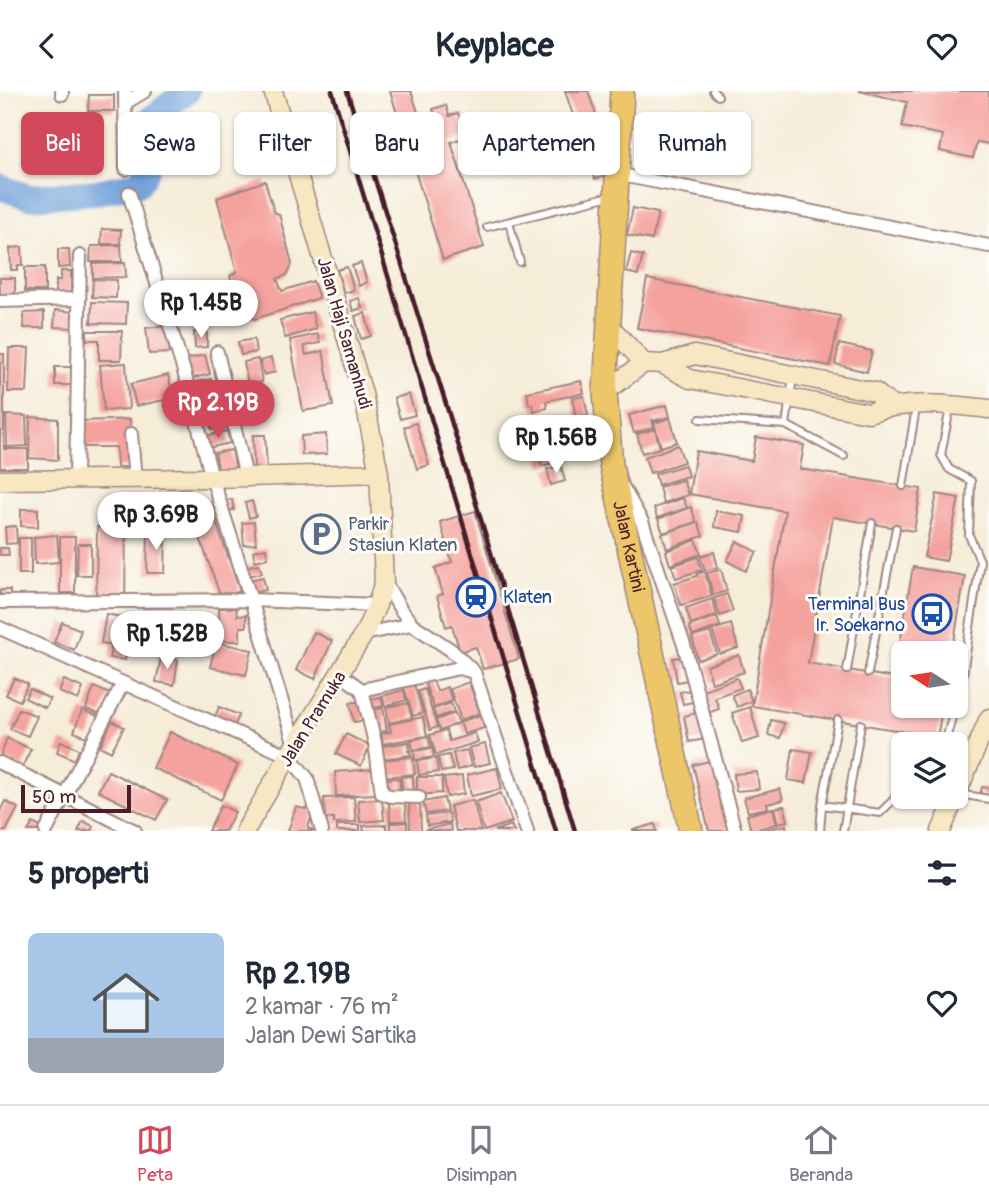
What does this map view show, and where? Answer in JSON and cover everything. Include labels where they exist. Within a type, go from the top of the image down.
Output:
[{"type":"highway","name":"Jalan Kartini","points":[[622,91],[605,392],[611,465],[691,831]]},
{"type":"main road","name":"Jalan Haji Samanhudi","points":[[273,91],[363,393],[379,473],[384,581],[377,605]]},
{"type":"main road","points":[[608,324],[653,364],[690,379],[868,413],[891,405],[951,404],[989,409]]},
{"type":"main road","points":[[690,379],[695,355]]},
{"type":"main road","points":[[605,392],[653,364],[695,355],[875,392],[891,405]]},
{"type":"main road","points":[[0,479],[212,478],[379,473]]},
{"type":"main road","name":"Jalan Pramuka","points":[[245,831],[341,674],[377,605]]},
{"type":"main road","points":[[968,768],[989,718]]},
{"type":"main road","points":[[942,831],[951,809]]},
{"type":"street","points":[[125,97],[145,91]]},
{"type":"street","points":[[615,184],[989,246]]},
{"type":"street","points":[[129,193],[183,368],[212,478],[250,600],[292,751],[307,778],[322,831]]},
{"type":"street","points":[[76,479],[80,256]]},
{"type":"street","points":[[0,300],[79,299]]},
{"type":"street","points":[[218,352],[246,477]]},
{"type":"street","points":[[131,433],[135,479]]},
{"type":"street","points":[[611,465],[642,522],[684,645],[736,831]]},
{"type":"street","name":"Jalan Haji Samanhudi","points":[[384,581],[412,624],[451,650],[474,672],[527,831]]},
{"type":"street","points":[[0,602],[250,600],[377,605]]},
{"type":"street","points":[[364,634],[412,624]]},
{"type":"street","points":[[0,628],[123,683],[292,751]]},
{"type":"street","points":[[362,690],[458,668],[474,672]]},
{"type":"street","points":[[341,674],[362,690],[382,793],[390,796],[419,797]]},
{"type":"street","points":[[46,831],[123,683]]},
{"type":"street","points":[[0,763],[135,831]]},
{"type":"lane","points":[[487,227],[509,222],[615,184]]},
{"type":"lane","points":[[509,222],[520,262]]},
{"type":"lane","points":[[786,425],[793,375]]},
{"type":"lane","points":[[948,732],[962,681],[980,561],[969,535],[971,481],[948,469],[941,455],[951,404]]},
{"type":"lane","points":[[903,486],[917,406]]},
{"type":"lane","points":[[700,419],[786,425],[844,456]]},
{"type":"lane","points":[[847,670],[872,523]]},
{"type":"lane","points":[[868,673],[896,527]]},
{"type":"lane","points":[[820,831],[822,805],[838,720]]},
{"type":"lane","points":[[843,831],[861,724]]},
{"type":"lane","points":[[968,796],[989,800]]},
{"type":"lane","points":[[822,805],[880,813],[891,802]]},
{"type":"building","points":[[390,91],[411,91],[418,112],[397,112]]},
{"type":"building","points":[[565,91],[588,91],[595,112],[572,112]]},
{"type":"building","points":[[859,91],[989,91],[989,144],[977,142],[973,158],[940,151],[943,135],[902,127],[907,102]]},
{"type":"building","points":[[89,95],[114,95],[114,111],[88,111]]},
{"type":"building","points":[[446,105],[449,116],[458,113],[458,140],[451,142],[458,164],[458,175],[461,175],[484,247],[443,260],[416,175],[444,175],[444,112],[434,112],[433,109]]},
{"type":"building","points":[[265,181],[274,212],[279,214],[292,264],[287,275],[277,279],[282,291],[313,281],[319,298],[255,319],[240,313],[230,276],[237,272],[217,198]]},
{"type":"building","points":[[633,208],[658,213],[652,240],[627,235]]},
{"type":"building","points":[[102,229],[121,230],[120,244],[101,244]]},
{"type":"building","points":[[121,245],[122,262],[90,262],[91,246]]},
{"type":"building","points":[[22,247],[23,265],[18,265],[18,270],[11,270],[10,248]]},
{"type":"building","points":[[58,249],[69,249],[70,267],[58,268]]},
{"type":"building","points":[[631,253],[643,256],[638,275],[626,272]]},
{"type":"building","points":[[125,263],[126,277],[93,278],[93,264]]},
{"type":"building","points":[[361,263],[367,282],[359,286],[352,266]]},
{"type":"building","points":[[25,267],[45,267],[45,291],[25,291]]},
{"type":"building","points":[[347,267],[354,290],[344,293],[337,270]]},
{"type":"building","points":[[61,271],[71,271],[71,293],[56,293],[56,280],[61,280]]},
{"type":"building","points":[[0,278],[15,278],[15,294],[0,294]]},
{"type":"building","points":[[93,279],[117,280],[116,298],[92,297]]},
{"type":"building","points":[[647,279],[840,316],[830,366],[637,328]]},
{"type":"building","points":[[359,298],[362,308],[353,311],[350,301]]},
{"type":"building","points":[[92,302],[127,303],[126,324],[91,323]]},
{"type":"building","points":[[55,310],[75,312],[73,328],[54,327]]},
{"type":"building","points":[[44,312],[44,328],[24,328],[24,313]]},
{"type":"building","points":[[312,312],[316,329],[285,338],[280,320]]},
{"type":"building","points":[[365,313],[371,336],[361,339],[355,316]]},
{"type":"building","points":[[165,326],[170,353],[149,354],[146,328]]},
{"type":"building","points":[[87,331],[122,331],[121,360],[99,360],[99,340],[87,340]]},
{"type":"building","points":[[194,332],[207,332],[207,347],[195,348]]},
{"type":"building","points":[[318,334],[320,343],[304,346],[306,355],[323,351],[333,406],[303,411],[290,340]]},
{"type":"building","points":[[254,339],[256,352],[241,355],[238,342]]},
{"type":"building","points":[[839,344],[872,351],[867,372],[835,364]]},
{"type":"building","points":[[9,348],[29,348],[27,392],[8,392]]},
{"type":"building","points":[[0,354],[4,354],[4,449],[28,449],[28,468],[0,468]]},
{"type":"building","points":[[205,355],[210,374],[189,379],[184,360]]},
{"type":"building","points":[[271,358],[275,372],[264,375],[260,361]]},
{"type":"building","points":[[258,359],[262,382],[248,385],[244,362]]},
{"type":"building","points":[[126,363],[129,409],[104,411],[100,365]]},
{"type":"building","points":[[55,367],[74,367],[74,385],[55,385]]},
{"type":"building","points":[[168,375],[174,398],[136,406],[131,384]]},
{"type":"building","points":[[211,379],[214,392],[195,397],[192,383]]},
{"type":"building","points":[[581,381],[584,393],[546,401],[547,408],[534,411],[532,404],[529,405],[527,392]]},
{"type":"building","points":[[257,389],[258,402],[251,403],[252,409],[259,408],[260,417],[244,418],[241,390]]},
{"type":"building","points":[[409,394],[415,415],[400,419],[394,398]]},
{"type":"building","points":[[584,396],[588,415],[576,417],[572,398]]},
{"type":"building","points":[[219,400],[222,411],[208,414],[205,404]]},
{"type":"building","points":[[667,405],[670,417],[652,419],[654,428],[634,433],[629,415]]},
{"type":"building","points":[[223,414],[226,426],[212,430],[209,417]]},
{"type":"building","points":[[6,415],[26,416],[27,446],[7,447]]},
{"type":"building","points":[[30,417],[58,419],[58,460],[29,458]]},
{"type":"building","points":[[670,418],[677,442],[661,447],[654,423]]},
{"type":"building","points":[[130,419],[132,467],[117,467],[116,447],[82,447],[82,421]]},
{"type":"building","points":[[416,423],[429,465],[417,469],[404,427]]},
{"type":"building","points":[[546,428],[551,445],[589,435],[593,452],[542,466],[533,432]]},
{"type":"building","points":[[655,429],[660,448],[642,453],[637,434]]},
{"type":"building","points":[[227,431],[230,443],[208,448],[206,436]]},
{"type":"building","points":[[326,434],[327,454],[302,455],[301,436]]},
{"type":"building","points":[[253,435],[265,435],[267,468],[254,469]]},
{"type":"building","name":"Terminal Bus Ir. Soekarno","points":[[756,437],[804,445],[800,469],[921,489],[914,531],[833,517],[808,663],[891,677],[891,718],[941,718],[938,732],[907,732],[752,706],[785,511],[689,494],[696,451],[752,461]]},
{"type":"building","points":[[678,445],[684,462],[650,473],[645,457]]},
{"type":"building","points":[[232,450],[236,470],[219,473],[215,453]]},
{"type":"building","points":[[685,465],[688,476],[658,485],[655,474]]},
{"type":"building","points":[[561,466],[565,481],[551,485],[547,469]]},
{"type":"building","points":[[683,480],[688,495],[663,503],[659,487]]},
{"type":"building","points":[[937,494],[959,498],[946,561],[924,557]]},
{"type":"building","points":[[683,498],[687,508],[657,518],[654,508]]},
{"type":"building","points":[[232,499],[234,510],[225,511],[223,501]]},
{"type":"building","points":[[252,501],[256,516],[249,518],[245,503]]},
{"type":"building","points":[[168,502],[169,524],[143,525],[143,503]]},
{"type":"building","points":[[209,502],[240,591],[221,598],[190,509]]},
{"type":"building","points":[[691,507],[696,522],[663,533],[658,519]]},
{"type":"building","points":[[21,509],[38,509],[38,527],[21,526]]},
{"type":"building","points":[[475,511],[519,659],[483,669],[476,647],[460,652],[452,625],[446,627],[437,596],[443,594],[435,568],[452,562],[440,522]]},
{"type":"building","points":[[716,511],[745,516],[742,532],[714,527]]},
{"type":"building","points":[[254,522],[256,544],[244,545],[242,523]]},
{"type":"building","points":[[698,522],[703,536],[667,549],[662,534]]},
{"type":"building","points":[[16,526],[17,543],[6,544],[5,527]]},
{"type":"building","points":[[97,527],[126,528],[125,601],[96,600]]},
{"type":"building","points":[[148,530],[166,531],[165,573],[147,573]]},
{"type":"building","points":[[57,535],[59,562],[35,564],[34,537]]},
{"type":"building","points":[[60,537],[75,537],[75,593],[60,593]]},
{"type":"building","points":[[19,538],[31,538],[31,574],[19,574]]},
{"type":"building","points":[[696,540],[701,554],[670,565],[666,551]]},
{"type":"building","points":[[737,541],[757,552],[746,571],[727,561]]},
{"type":"building","points":[[78,544],[91,544],[91,575],[77,575]]},
{"type":"building","points":[[0,548],[8,548],[9,555],[0,555]]},
{"type":"building","points":[[266,548],[268,558],[255,561],[253,551]]},
{"type":"building","points":[[714,552],[718,567],[705,570],[700,556]]},
{"type":"building","points":[[698,557],[702,570],[676,578],[672,566]]},
{"type":"building","points":[[259,564],[262,573],[247,576],[245,567]]},
{"type":"building","name":"Terminal Bus Ir. Soekarno","points":[[913,567],[965,576],[954,641],[900,641]]},
{"type":"building","points":[[721,569],[727,591],[713,595],[707,573]]},
{"type":"building","points":[[705,571],[712,596],[681,605],[674,583]]},
{"type":"building","points":[[263,577],[266,590],[252,593],[249,580]]},
{"type":"building","points":[[0,590],[10,590],[10,601],[0,601]]},
{"type":"building","points":[[727,594],[733,611],[720,616],[714,598]]},
{"type":"building","points":[[712,599],[717,615],[691,624],[686,608]]},
{"type":"building","points":[[219,608],[236,608],[237,616],[246,615],[246,627],[240,627],[240,641],[220,641]]},
{"type":"building","points":[[106,614],[147,622],[141,650],[127,648],[125,660],[109,658],[112,645],[101,643]]},
{"type":"building","points":[[717,616],[720,626],[693,636],[689,626]]},
{"type":"building","points":[[212,618],[213,635],[200,635],[200,619]]},
{"type":"building","points":[[62,622],[81,630],[74,650],[54,642]]},
{"type":"building","points":[[731,624],[738,648],[720,654],[712,630]]},
{"type":"building","points":[[175,627],[195,627],[195,634],[175,634]]},
{"type":"building","points":[[314,632],[332,641],[315,679],[296,670]]},
{"type":"building","points":[[710,632],[717,654],[698,660],[692,637]]},
{"type":"building","points":[[216,642],[252,650],[246,675],[210,667]]},
{"type":"building","points":[[739,655],[744,672],[712,683],[707,666]]},
{"type":"building","points":[[161,657],[178,660],[174,685],[156,682]]},
{"type":"building","points":[[684,657],[688,680],[677,682],[673,658]]},
{"type":"building","points":[[14,678],[28,684],[20,701],[6,695]]},
{"type":"building","points":[[432,678],[437,691],[447,687],[452,701],[434,708],[424,681]]},
{"type":"building","points":[[737,678],[741,688],[715,697],[719,709],[708,713],[700,691]]},
{"type":"building","points":[[64,680],[83,688],[78,700],[59,692]]},
{"type":"building","points":[[413,681],[423,713],[413,716],[403,684]]},
{"type":"building","points":[[469,682],[480,713],[461,720],[450,689]]},
{"type":"building","points":[[94,687],[110,694],[102,715],[86,709]]},
{"type":"building","points":[[30,689],[50,699],[45,708],[25,698]]},
{"type":"building","points":[[425,689],[437,727],[430,730],[418,691]]},
{"type":"building","points":[[747,689],[752,701],[737,707],[732,695]]},
{"type":"building","points":[[404,690],[406,700],[385,706],[382,696]]},
{"type":"building","points":[[691,690],[693,702],[683,704],[680,692]]},
{"type":"building","points":[[381,697],[383,706],[367,709],[365,700]]},
{"type":"building","points":[[361,701],[365,720],[354,722],[350,703]]},
{"type":"building","points":[[408,703],[412,718],[389,723],[386,707]]},
{"type":"building","points":[[451,703],[454,712],[436,718],[433,709]]},
{"type":"building","points":[[219,707],[239,715],[233,730],[213,721]]},
{"type":"building","points":[[750,707],[759,738],[742,743],[732,713]]},
{"type":"building","points":[[383,708],[387,731],[374,733],[370,711]]},
{"type":"building","points":[[19,709],[37,716],[28,736],[10,729]]},
{"type":"building","points":[[82,710],[98,716],[89,738],[74,732]]},
{"type":"building","points":[[699,712],[705,739],[689,742],[684,716]]},
{"type":"building","points":[[455,713],[459,723],[440,731],[436,720]]},
{"type":"building","points":[[481,715],[484,728],[464,734],[460,722]]},
{"type":"building","points":[[423,717],[427,736],[383,744],[381,734],[391,732],[389,724]]},
{"type":"building","points":[[771,720],[784,723],[780,738],[768,735]]},
{"type":"building","points":[[112,721],[124,727],[111,752],[100,746]]},
{"type":"building","points":[[446,730],[449,741],[475,733],[478,742],[436,755],[430,735]]},
{"type":"building","points":[[170,732],[238,765],[221,800],[153,768]]},
{"type":"building","points":[[346,734],[370,746],[361,766],[336,754]]},
{"type":"building","points":[[428,736],[431,747],[413,750],[411,740]]},
{"type":"building","points":[[7,738],[31,749],[22,767],[0,757]]},
{"type":"building","points":[[61,741],[79,749],[75,760],[57,752]]},
{"type":"building","points":[[409,742],[410,750],[407,751],[410,751],[411,755],[384,759],[382,746]]},
{"type":"building","points":[[485,744],[490,763],[474,767],[469,748]]},
{"type":"building","points":[[432,748],[434,757],[415,760],[414,751]]},
{"type":"building","points":[[793,749],[812,752],[806,783],[788,780]]},
{"type":"building","points":[[467,750],[471,766],[457,770],[453,753]]},
{"type":"building","points":[[449,755],[453,770],[441,772],[438,757]]},
{"type":"building","points":[[413,757],[415,774],[384,777],[382,760]]},
{"type":"building","points":[[436,758],[438,772],[419,775],[417,761]]},
{"type":"building","points":[[713,760],[731,831],[709,831],[693,765]]},
{"type":"building","points":[[497,768],[502,789],[471,796],[467,775]]},
{"type":"building","points":[[375,769],[376,794],[336,796],[335,772]]},
{"type":"building","points":[[108,771],[167,800],[156,820],[98,791]]},
{"type":"building","points":[[757,772],[759,789],[736,791],[734,774]]},
{"type":"building","points":[[413,776],[414,793],[403,794],[401,777]]},
{"type":"building","points":[[462,776],[464,794],[447,797],[444,778]]},
{"type":"building","points":[[417,777],[442,777],[442,793],[417,795]]},
{"type":"building","points":[[399,778],[401,793],[386,795],[384,779]]},
{"type":"building","points":[[982,787],[989,788],[989,796],[980,795]]},
{"type":"building","points":[[780,789],[783,800],[767,804],[768,808],[748,812],[744,798]]},
{"type":"building","points":[[501,793],[512,822],[484,831],[476,802]]},
{"type":"building","points":[[354,797],[356,822],[334,823],[334,818],[325,818],[324,798]]},
{"type":"building","points":[[444,798],[447,811],[426,814],[423,802]]},
{"type":"building","points":[[382,799],[384,820],[360,822],[358,800]]},
{"type":"building","points":[[409,800],[420,800],[421,831],[410,831]]},
{"type":"building","points":[[473,800],[481,831],[456,831],[450,806]]},
{"type":"building","points":[[5,801],[18,808],[6,831],[0,831],[0,811]]},
{"type":"building","points":[[405,801],[406,821],[390,821],[389,802]]},
{"type":"building","points":[[221,805],[235,812],[225,831],[208,831]]},
{"type":"building","points":[[784,806],[788,821],[779,823],[775,808]]},
{"type":"building","points":[[296,807],[313,811],[308,828],[316,831],[288,831]]},
{"type":"building","points":[[773,808],[777,824],[751,831],[747,815]]},
{"type":"building","points":[[449,813],[450,822],[427,826],[426,816]]},
{"type":"building","points":[[83,821],[93,826],[91,831],[78,831]]},
{"type":"building","points":[[407,822],[407,831],[390,831],[390,823]]},
{"type":"building","points":[[33,823],[44,829],[43,831],[28,831]]},
{"type":"building","points":[[450,824],[451,831],[425,831],[425,830]]},
{"type":"building","points":[[655,824],[657,831],[633,831],[633,830]]},
{"type":"building","points":[[337,825],[360,825],[360,831],[337,831]]},
{"type":"building","points":[[386,825],[386,831],[364,831],[363,826]]},
{"type":"building","points":[[511,825],[514,831],[494,831]]},
{"type":"building","points":[[786,825],[787,831],[764,830]]},
{"type":"waterway","points":[[0,187],[29,197],[97,192],[139,183],[148,168],[147,122],[187,91]]},
{"type":"railway","points":[[332,91],[556,831]]},
{"type":"railway","points":[[347,91],[446,404],[575,831]]},
{"type":"place","name":"Parkir Stasiun Klaten","points":[[321,534]]},
{"type":"place","name":"Klaten","points":[[476,597]]},
{"type":"place","name":"Terminal Bus Ir. Soekarno","points":[[932,614]]}]
